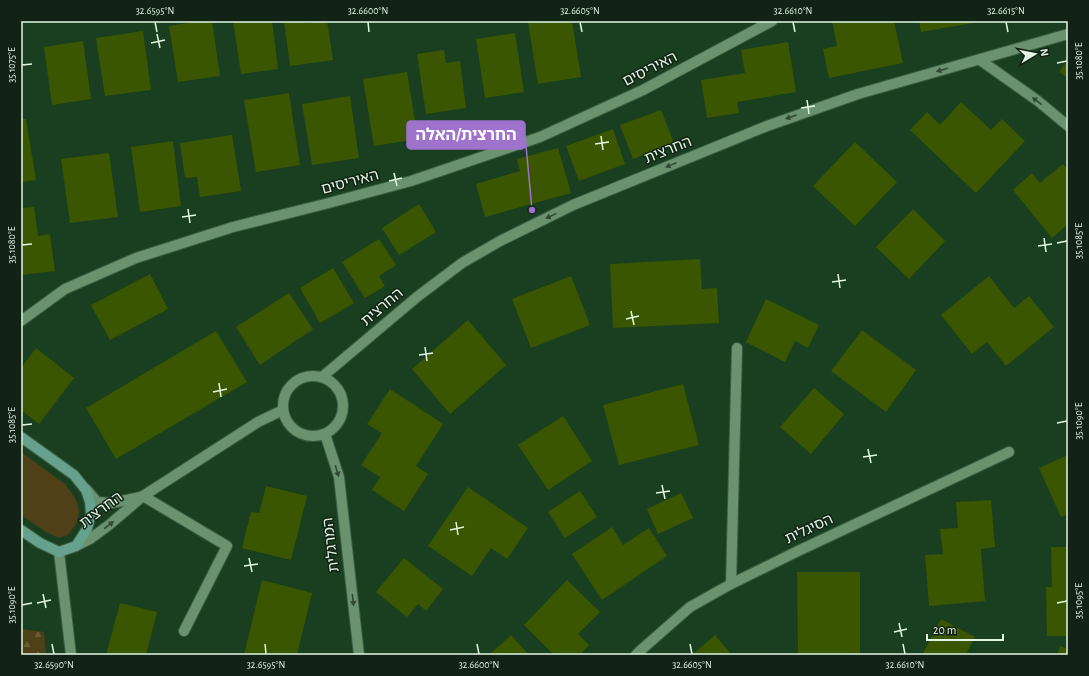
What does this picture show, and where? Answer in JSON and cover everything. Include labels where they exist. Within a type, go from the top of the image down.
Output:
[{"type":"street","name":"האיריסים","points":[[21,321],[65,289],[136,258],[233,227],[411,181],[540,137],[643,90],[772,21]]},
{"type":"street","name":"החרצית","points":[[322,377],[417,297],[462,263],[500,241],[574,205],[767,126],[858,94],[1068,34]]},
{"type":"street","points":[[980,60],[1038,101],[1068,126]]},
{"type":"street","points":[[731,584],[737,348]]},
{"type":"street","points":[[312,376],[322,377],[332,382],[342,399],[343,410],[340,420],[334,428],[325,434],[315,436],[304,434],[295,430],[286,420],[283,410],[286,392],[293,383],[302,378],[312,376]]},
{"type":"street","name":"החרצית","points":[[76,546],[90,539],[109,526],[143,496],[258,422],[283,410]]},
{"type":"street","name":"המרגלית","points":[[325,434],[339,477],[359,655]]},
{"type":"street","points":[[21,437],[74,475],[86,490],[92,514],[87,529],[76,546],[59,552],[40,543],[21,530]]},
{"type":"street","name":"הסיגלית","points":[[636,655],[690,607],[731,584],[1008,452]]},
{"type":"street","name":"החרצית","points":[[74,475],[97,502],[112,503],[143,496]]},
{"type":"street","points":[[143,496],[227,546],[184,631]]},
{"type":"street","points":[[59,552],[71,655]]},
{"type":"green space","points":[[21,452],[65,484],[74,496],[78,505],[79,513],[76,524],[68,535],[59,538],[46,532],[21,515]]},
{"type":"green space","points":[[21,629],[44,632],[46,655],[21,655]]},
{"type":"building","points":[[199,21],[212,21],[220,76],[178,82],[169,26]]},
{"type":"building","points":[[233,21],[272,21],[278,69],[241,74]]},
{"type":"building","points":[[284,21],[308,21],[308,23],[327,21],[333,60],[290,66]]},
{"type":"building","points":[[572,21],[581,77],[538,84],[528,22]]},
{"type":"building","points":[[832,21],[894,21],[903,63],[829,78],[823,49],[837,46]]},
{"type":"building","points":[[919,21],[979,21],[979,22],[921,32]]},
{"type":"building","points":[[143,31],[151,90],[105,96],[96,38]]},
{"type":"building","points":[[515,33],[524,92],[485,98],[476,39]]},
{"type":"building","points":[[83,41],[91,99],[52,105],[44,47]]},
{"type":"building","points":[[788,42],[796,92],[737,102],[739,113],[707,118],[701,80],[745,73],[741,50]]},
{"type":"building","points":[[444,50],[446,63],[460,61],[466,108],[426,114],[417,54]]},
{"type":"building","points":[[1068,60],[1068,78],[1059,72]]},
{"type":"building","points":[[407,72],[418,139],[374,146],[363,79]]},
{"type":"building","points":[[289,93],[300,165],[256,172],[244,100]]},
{"type":"building","points":[[350,96],[359,158],[312,165],[302,104]]},
{"type":"building","points":[[961,102],[991,130],[1002,119],[1025,141],[976,193],[910,130],[927,112],[940,125]]},
{"type":"building","points":[[661,110],[674,143],[633,159],[620,125]]},
{"type":"building","points":[[21,119],[26,119],[36,180],[21,182]]},
{"type":"building","points":[[613,129],[625,164],[579,181],[566,146]]},
{"type":"building","points":[[232,135],[241,191],[200,197],[197,177],[185,178],[180,143]]},
{"type":"building","points":[[173,141],[181,206],[140,212],[131,147]]},
{"type":"building","points":[[855,142],[897,182],[855,226],[813,186]]},
{"type":"building","points":[[558,148],[571,193],[485,217],[476,184],[520,171],[517,159]]},
{"type":"building","points":[[109,153],[118,217],[70,223],[61,159]]},
{"type":"building","points":[[1063,164],[1068,170],[1068,224],[1052,238],[1013,190],[1032,173],[1040,183]]},
{"type":"building","points":[[419,204],[436,232],[399,255],[382,228]]},
{"type":"building","points":[[34,207],[38,236],[50,234],[55,271],[21,275],[21,208]]},
{"type":"building","points":[[913,209],[945,241],[909,279],[876,247]]},
{"type":"building","points":[[379,239],[396,265],[379,276],[385,286],[365,298],[342,262]]},
{"type":"building","points":[[700,259],[702,289],[717,288],[719,323],[613,328],[610,264]]},
{"type":"building","points":[[333,268],[354,303],[320,323],[300,288]]},
{"type":"building","points":[[150,274],[168,309],[110,340],[91,305]]},
{"type":"building","points":[[571,276],[590,325],[531,348],[512,299]]},
{"type":"building","points":[[989,276],[1014,308],[1029,296],[1054,327],[1006,366],[987,342],[972,354],[941,315]]},
{"type":"building","points":[[289,293],[313,329],[260,365],[236,327]]},
{"type":"building","points":[[766,299],[819,325],[808,348],[795,341],[785,362],[746,342]]},
{"type":"building","points":[[468,320],[506,365],[450,414],[412,369]]},
{"type":"building","points":[[862,330],[916,370],[886,412],[831,371]]},
{"type":"building","points":[[216,331],[247,382],[116,459],[86,408]]},
{"type":"building","points":[[36,348],[74,378],[39,424],[21,410],[21,368]]},
{"type":"building","points":[[683,384],[699,445],[619,465],[603,405]]},
{"type":"building","points":[[814,388],[844,414],[811,454],[780,427]]},
{"type":"building","points":[[390,389],[443,424],[416,466],[428,474],[404,511],[372,490],[380,477],[361,465],[382,433],[367,424]]},
{"type":"building","points":[[563,416],[592,461],[548,490],[518,445]]},
{"type":"building","points":[[1068,455],[1068,514],[1061,517],[1039,468]]},
{"type":"building","points":[[266,486],[307,496],[291,560],[242,548],[251,512],[259,513]]},
{"type":"building","points":[[468,487],[528,528],[507,559],[491,548],[472,576],[428,546]]},
{"type":"building","points":[[580,491],[597,517],[565,538],[548,512]]},
{"type":"building","points":[[681,493],[693,518],[658,534],[647,509]]},
{"type":"building","points":[[991,500],[995,547],[981,549],[985,601],[929,606],[925,555],[943,554],[940,529],[958,528],[956,502]]},
{"type":"building","points":[[612,527],[623,545],[649,528],[667,556],[602,600],[572,554]]},
{"type":"building","points":[[1051,547],[1068,547],[1068,636],[1047,636],[1046,587],[1052,587]]},
{"type":"building","points":[[404,558],[443,589],[426,611],[418,604],[407,617],[376,592]]},
{"type":"building","points":[[797,572],[860,572],[860,655],[798,655]]},
{"type":"building","points":[[262,580],[312,593],[297,655],[244,655]]},
{"type":"building","points":[[567,580],[600,612],[578,634],[589,645],[580,655],[554,655],[524,625]]},
{"type":"building","points":[[120,603],[157,612],[146,655],[106,655]]},
{"type":"building","points":[[941,619],[975,637],[967,652],[973,655],[922,655]]},
{"type":"building","points":[[511,635],[529,655],[489,655]]},
{"type":"building","points":[[715,635],[732,655],[692,655]]},
{"type":"building","points":[[1060,646],[1068,649],[1068,655],[1057,655]]},
{"type":"place","name":"החרצית/האלה","points":[[532,210]]}]
